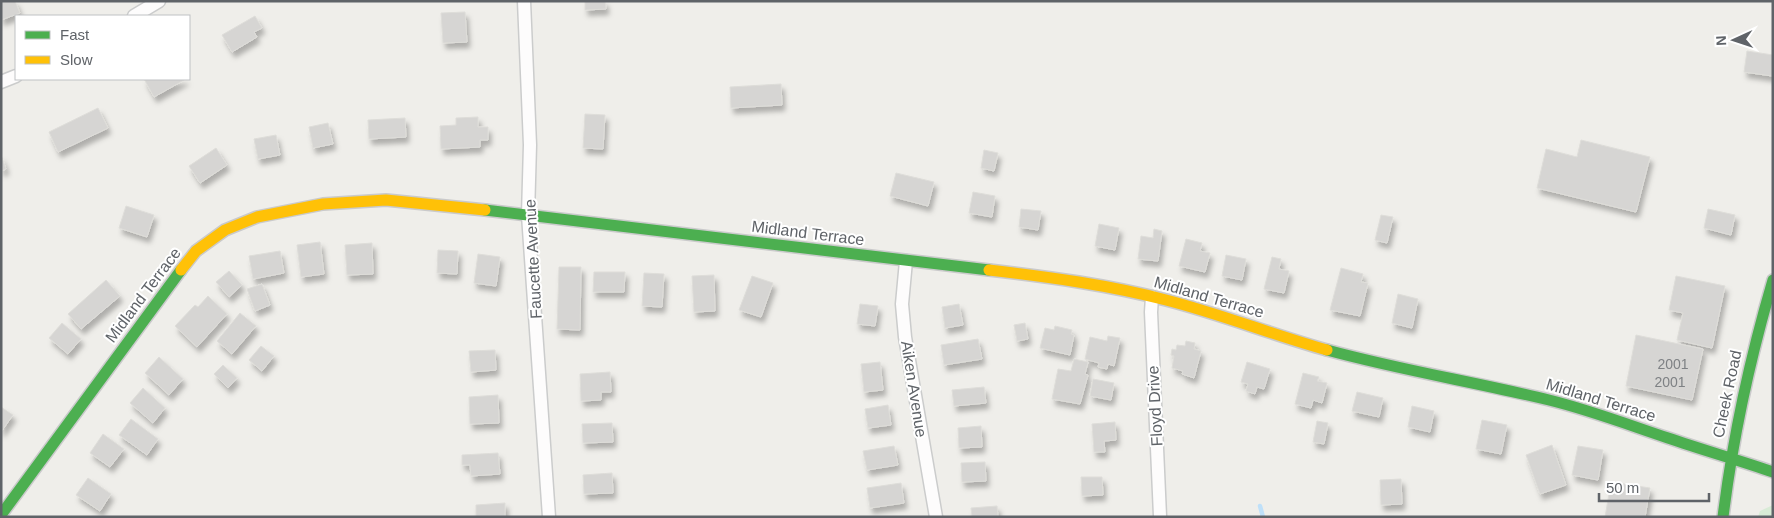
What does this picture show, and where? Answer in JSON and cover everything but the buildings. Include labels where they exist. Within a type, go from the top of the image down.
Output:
[{"type":"street","name":"Faucette Avenue","points":[[524,1],[530,145],[528,215],[550,517]]},
{"type":"street","points":[[136,15],[154,3]]},
{"type":"street","points":[[1,82],[15,76]]},
{"type":"street","name":"Midland Terrace","points":[[1,514],[187,262],[210,240],[225,230],[257,217],[323,204],[366,200],[405,201],[1047,277],[1152,297],[1208,312],[1304,344],[1372,363],[1559,403],[1605,416],[1773,472]]},
{"type":"street","name":"Aiken Avenue","points":[[906,261],[902,304],[905,337],[936,517]]},
{"type":"street","name":"Cheek Road","points":[[1723,517],[1744,384],[1773,280]]},
{"type":"street","name":"Floyd Drive","points":[[1152,297],[1150,312],[1160,516]]},
{"type":"green space","points":[[1773,505],[1773,517],[1758,517],[1760,511]]},
{"type":"waterway","points":[[1260,506],[1263,517]]},
{"type":"traffic: fast","points":[[485,210],[989,270]]},
{"type":"traffic: fast","points":[[1,515],[181,270]]},
{"type":"traffic: fast","points":[[1723,517],[1743,397],[1773,280]]},
{"type":"traffic: fast","points":[[1327,350],[1564,404],[1773,472]]},
{"type":"traffic: slow","points":[[181,270],[196,251],[225,230],[257,217],[323,204],[386,200],[485,210]]},
{"type":"traffic: slow","points":[[989,270],[1123,290],[1207,312],[1327,350]]}]
